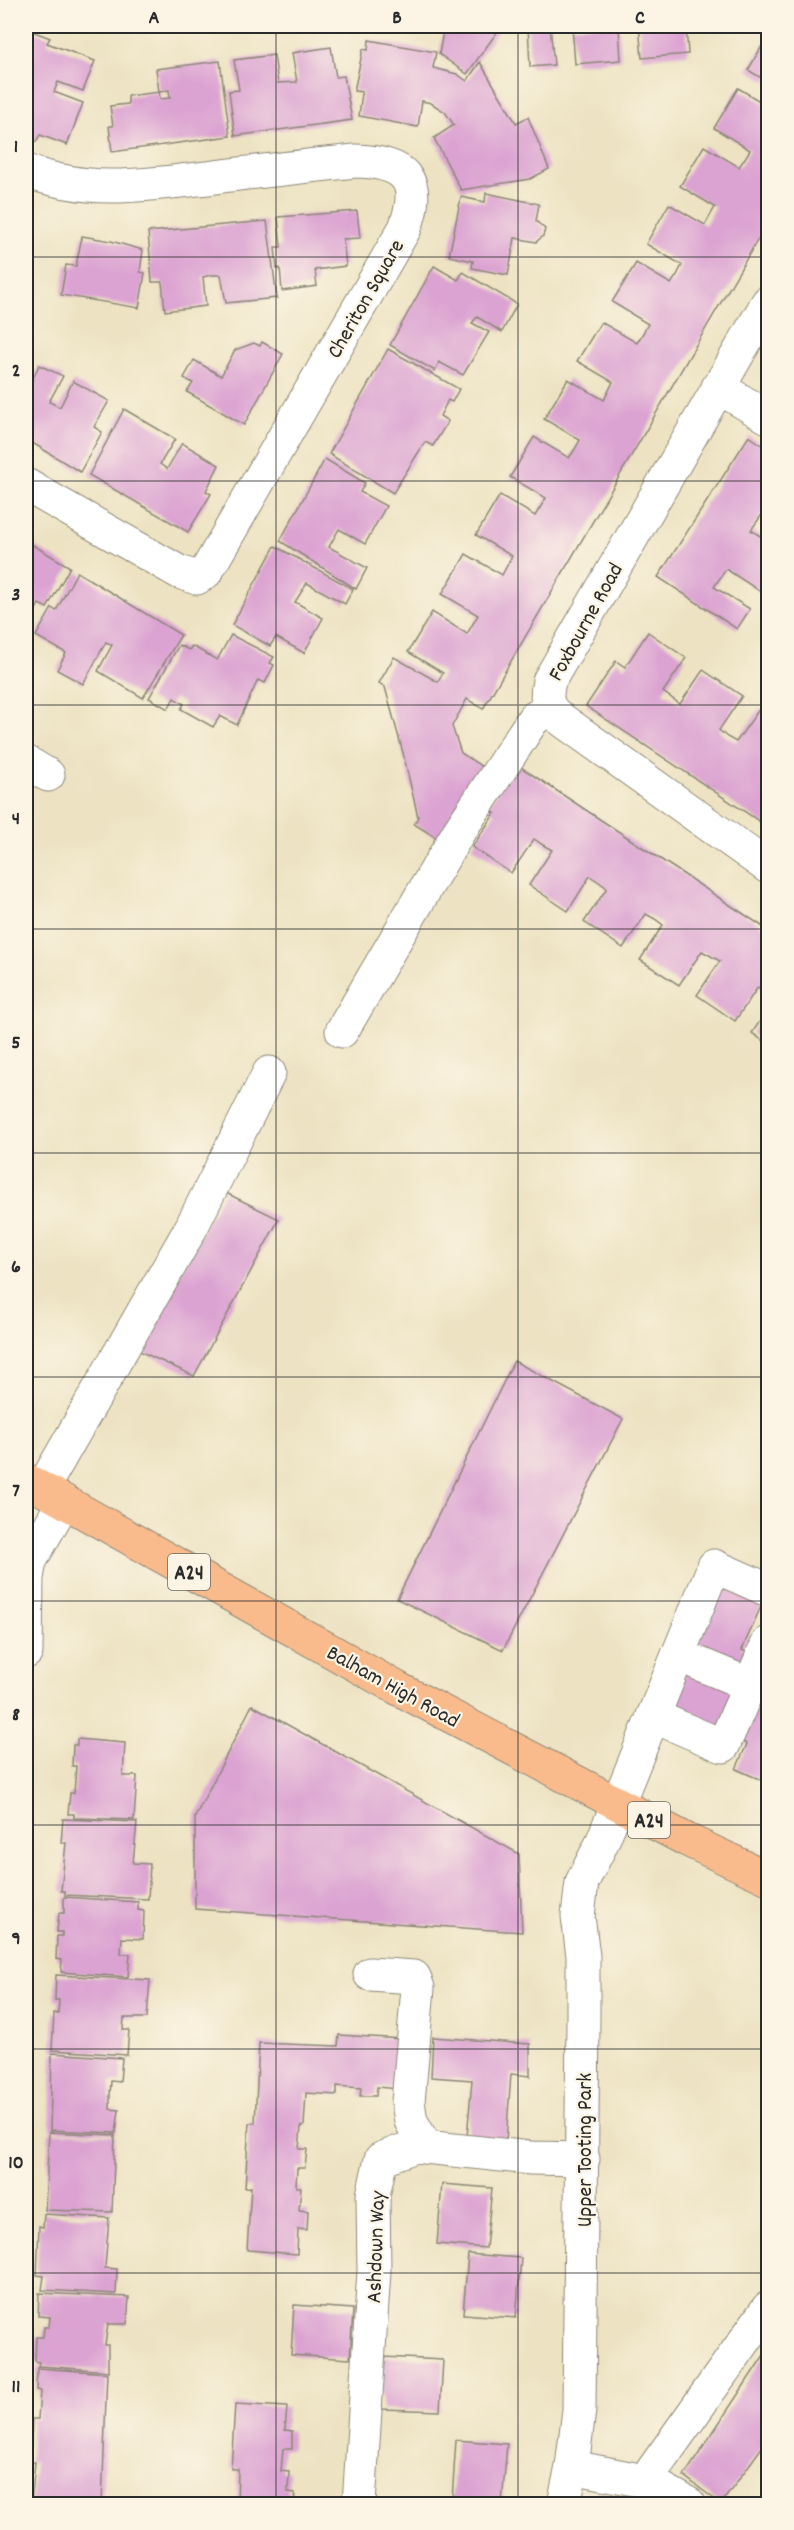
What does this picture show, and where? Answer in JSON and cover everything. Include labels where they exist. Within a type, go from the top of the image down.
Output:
[{"type":"highway","name":"Balham High Road","points":[[44,1490],[398,1688],[708,1851],[768,1878]]},
{"type":"street","name":"Cheriton Square","points":[[26,171],[67,183],[100,188],[147,185],[355,160],[377,161],[392,165],[404,174],[409,183],[411,195],[410,215],[405,228],[206,572],[197,578],[179,572],[26,485]]},
{"type":"street","name":"Foxbourne Road","points":[[768,302],[549,681],[546,695],[550,710],[768,867]]},
{"type":"street","points":[[718,387],[768,417]]},
{"type":"street","points":[[342,1031],[458,833],[534,718],[550,710]]},
{"type":"street","points":[[26,1640],[27,1578],[44,1490],[190,1230],[269,1073]]},
{"type":"street","name":"Upper Tooting Park","points":[[564,2505],[572,2467],[579,2410],[583,1956],[578,1916],[579,1892],[618,1803],[714,1566],[768,1590]]},
{"type":"street","points":[[653,1716],[723,1746],[768,1643]]},
{"type":"street","points":[[678,1655],[750,1685]]},
{"type":"street","points":[[370,1974],[416,1979],[418,1988],[408,2102],[411,2121],[425,2146]]},
{"type":"street","name":"Ashdown Way","points":[[359,2505],[374,2271],[373,2195],[381,2159],[415,2146],[425,2146],[531,2158],[583,2159]]},
{"type":"street","points":[[645,2481],[768,2308]]},
{"type":"street","points":[[572,2467],[645,2481],[689,2505]]},
{"type":"building","points":[[444,26],[511,27],[500,28],[467,74],[439,54]]},
{"type":"building","points":[[528,26],[550,26],[554,65],[530,67]]},
{"type":"building","points":[[572,26],[619,26],[621,60],[575,64]]},
{"type":"building","points":[[639,26],[686,26],[688,54],[642,58]]},
{"type":"building","points":[[27,29],[50,38],[47,43],[95,61],[83,91],[58,82],[54,92],[83,103],[67,145],[40,135],[36,142],[26,138]]},
{"type":"building","points":[[768,36],[768,82],[748,70]]},
{"type":"building","points":[[369,40],[436,52],[433,68],[457,74],[467,81],[480,62],[516,123],[528,117],[549,169],[530,179],[461,190],[434,138],[454,125],[445,112],[431,103],[422,101],[418,127],[359,116],[362,92],[354,91],[363,49],[368,50]]},
{"type":"building","points":[[331,47],[336,77],[344,76],[352,120],[235,136],[229,91],[239,90],[234,60],[274,55],[278,83],[297,82],[292,53]]},
{"type":"building","points":[[220,61],[230,136],[112,152],[109,126],[113,126],[110,106],[128,104],[128,96],[159,92],[156,69]],"holes":[[[169,90],[170,98],[160,99],[159,92]]]},
{"type":"building","points":[[738,88],[768,106],[768,222],[483,709],[467,699],[452,726],[461,753],[487,770],[440,840],[414,824],[418,817],[403,753],[385,687],[379,683],[394,657],[438,682],[443,673],[408,652],[432,612],[467,634],[478,615],[442,594],[466,554],[502,575],[512,556],[476,535],[500,495],[535,516],[546,498],[510,477],[534,437],[569,458],[575,449],[580,440],[544,419],[568,379],[604,400],[613,382],[577,361],[601,322],[637,343],[643,333],[648,324],[612,302],[636,263],[671,284],[677,275],[682,265],[646,244],[669,204],[705,225],[715,207],[680,186],[704,146],[739,167],[750,150],[714,128]]},
{"type":"building","points":[[486,193],[539,204],[536,221],[545,229],[543,236],[536,242],[515,238],[508,275],[472,268],[473,261],[449,256],[461,197],[485,202]]},
{"type":"building","points":[[357,211],[360,238],[343,239],[346,266],[315,270],[317,286],[282,291],[275,247],[281,247],[278,217]]},
{"type":"building","points":[[267,221],[277,298],[226,303],[221,275],[211,275],[203,277],[206,306],[165,311],[162,282],[152,282],[148,232]]},
{"type":"building","points":[[26,227],[33,230],[26,246]]},
{"type":"building","points":[[82,236],[143,250],[140,272],[145,273],[139,308],[61,295],[66,265],[76,266]]},
{"type":"building","points":[[434,266],[458,280],[463,272],[517,304],[502,332],[477,317],[472,323],[489,332],[463,375],[439,362],[435,371],[390,345]]},
{"type":"building","points":[[262,342],[283,354],[244,425],[187,392],[193,383],[184,378],[194,360],[221,376],[235,350],[254,343],[260,346]]},
{"type":"building","points":[[388,349],[459,389],[452,402],[448,400],[440,416],[448,421],[433,446],[425,442],[393,493],[329,454]]},
{"type":"building","points":[[39,365],[63,376],[49,402],[60,407],[73,381],[109,401],[94,427],[102,432],[80,472],[26,439],[26,388],[28,389]]},
{"type":"building","points":[[124,409],[175,439],[160,464],[167,469],[182,443],[219,465],[206,491],[211,494],[188,532],[89,475]]},
{"type":"building","points":[[749,436],[768,449],[768,516],[763,513],[751,530],[768,541],[768,579],[761,592],[726,569],[714,587],[750,609],[737,629],[658,577]]},
{"type":"building","points":[[325,459],[365,483],[360,492],[386,506],[365,544],[339,529],[329,547],[367,568],[356,589],[280,541]]},
{"type":"building","points":[[26,541],[70,567],[47,608],[39,604],[26,627]]},
{"type":"building","points":[[275,546],[353,589],[345,604],[307,583],[295,602],[323,618],[304,653],[276,637],[270,646],[232,625]]},
{"type":"building","points":[[77,572],[181,635],[143,698],[98,671],[112,645],[106,642],[83,684],[57,670],[66,653],[36,636],[52,608],[56,611]]},
{"type":"building","points":[[648,632],[686,658],[663,692],[680,704],[703,670],[742,696],[719,730],[727,737],[736,742],[760,708],[768,714],[768,827],[586,706],[616,661],[625,667]]},
{"type":"building","points":[[231,635],[274,657],[270,663],[274,665],[265,683],[258,680],[237,725],[220,716],[213,727],[181,709],[184,704],[174,698],[168,709],[149,698],[179,645],[189,650],[192,646],[217,660]]},
{"type":"building","points":[[516,764],[768,930],[768,993],[758,987],[735,1021],[697,995],[720,961],[702,951],[679,985],[640,960],[663,925],[655,919],[646,914],[623,948],[584,922],[607,888],[599,882],[590,876],[568,911],[529,885],[552,850],[534,839],[511,873],[472,847],[495,813],[487,808]]},
{"type":"building","points":[[768,1009],[768,1044],[752,1033]]},
{"type":"building","points":[[224,1192],[279,1219],[194,1376],[137,1350]]},
{"type":"building","points":[[514,1361],[623,1419],[503,1650],[397,1599]]},
{"type":"building","points":[[717,1584],[762,1604],[742,1650],[768,1662],[768,1783],[736,1769],[747,1744],[668,1709]]},
{"type":"building","points":[[252,1705],[519,1854],[522,1932],[195,1909],[195,1817]]},
{"type":"building","points":[[77,1739],[125,1743],[123,1776],[137,1776],[134,1820],[74,1818],[74,1814],[68,1814],[70,1793],[74,1793],[76,1766],[72,1766],[73,1745],[77,1745]]},
{"type":"building","points":[[63,1819],[137,1822],[133,1863],[150,1864],[148,1899],[65,1895],[65,1891],[61,1891],[66,1843],[61,1843]]},
{"type":"building","points":[[64,1897],[138,1902],[138,1910],[144,1911],[143,1939],[122,1938],[121,1954],[130,1954],[128,1977],[61,1972],[62,1960],[56,1959],[57,1936],[62,1936],[62,1932],[57,1932],[59,1913],[64,1913]]},
{"type":"building","points":[[56,1975],[150,1980],[147,2018],[124,2018],[123,2030],[129,2030],[127,2055],[52,2050],[54,2013],[58,2014],[59,2000],[55,2000]]},
{"type":"building","points":[[339,2035],[402,2039],[399,2089],[377,2087],[376,2096],[360,2096],[361,2088],[337,2086],[337,2095],[306,2093],[304,2126],[301,2127],[299,2149],[307,2149],[305,2168],[297,2168],[296,2187],[301,2187],[299,2210],[308,2211],[307,2230],[298,2229],[297,2254],[247,2250],[251,2187],[245,2188],[249,2123],[255,2123],[259,2043],[338,2046]]},
{"type":"building","points":[[433,2037],[530,2044],[530,2076],[511,2074],[506,2141],[467,2137],[472,2080],[431,2077]]},
{"type":"building","points":[[52,2053],[122,2058],[120,2082],[111,2081],[110,2109],[119,2110],[116,2133],[50,2130]]},
{"type":"building","points":[[49,2132],[115,2135],[112,2212],[45,2210]]},
{"type":"building","points":[[442,2184],[492,2188],[486,2248],[437,2244]]},
{"type":"building","points":[[44,2214],[109,2218],[105,2268],[117,2269],[116,2294],[42,2290],[44,2276],[37,2275],[39,2226],[43,2227]]},
{"type":"building","points":[[468,2254],[521,2258],[516,2318],[463,2314]]},
{"type":"building","points":[[39,2293],[129,2297],[127,2324],[108,2324],[105,2345],[108,2345],[108,2371],[38,2366],[39,2362],[35,2361],[36,2337],[43,2337],[44,2327],[49,2327],[50,2317],[38,2316]]},
{"type":"building","points":[[294,2305],[353,2309],[350,2359],[291,2355]]},
{"type":"building","points":[[768,2349],[768,2439],[721,2504],[684,2476]]},
{"type":"building","points":[[383,2357],[443,2360],[440,2411],[382,2409]]},
{"type":"building","points":[[37,2368],[107,2373],[102,2504],[31,2504],[35,2462],[30,2463],[32,2419],[38,2419],[40,2391],[36,2390]]},
{"type":"building","points":[[235,2404],[287,2407],[285,2430],[292,2431],[292,2449],[283,2449],[281,2471],[289,2472],[288,2492],[295,2493],[294,2504],[237,2504],[238,2469],[231,2469]]},
{"type":"building","points":[[456,2440],[507,2444],[502,2504],[452,2500]]}]
